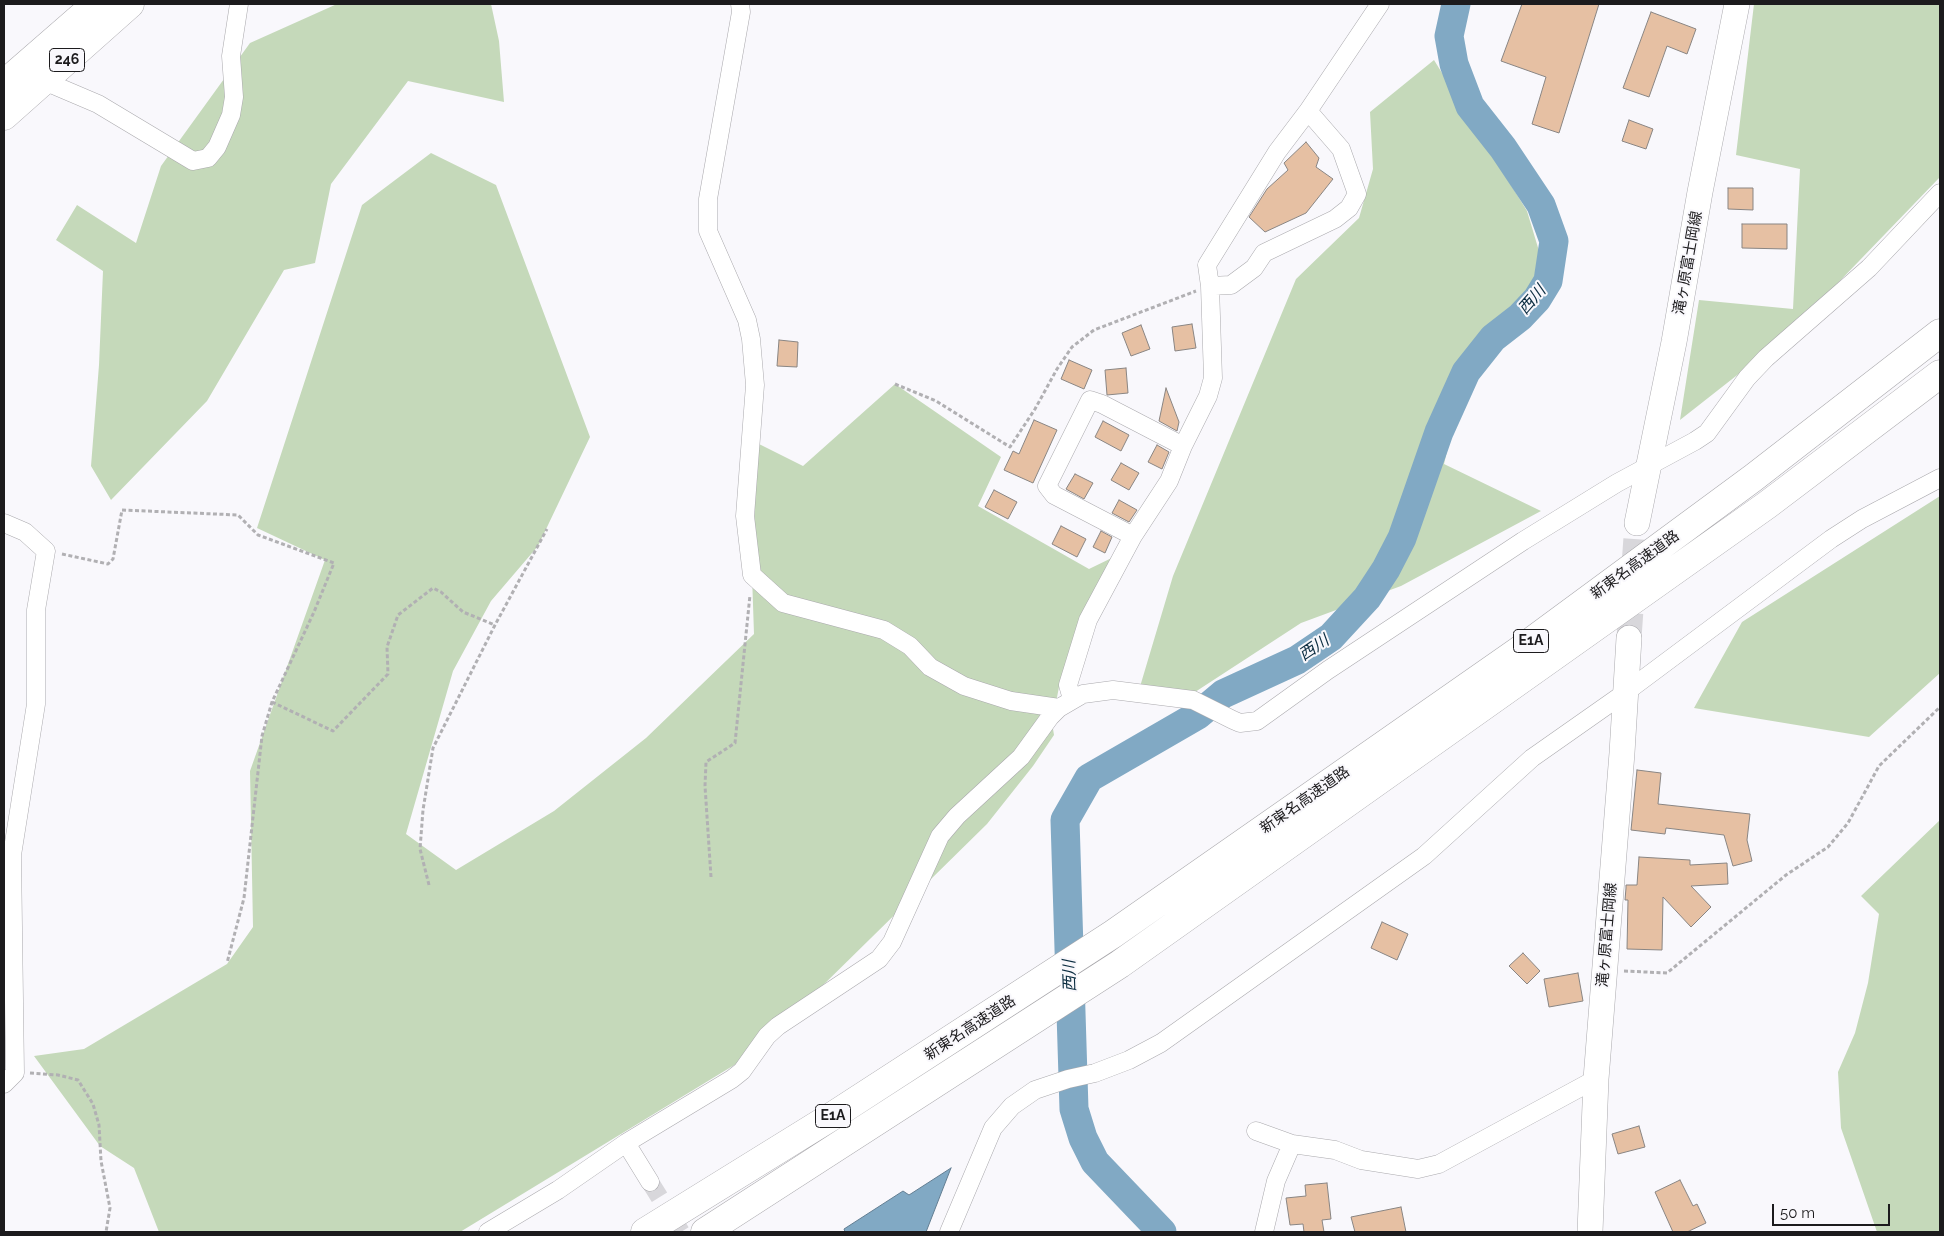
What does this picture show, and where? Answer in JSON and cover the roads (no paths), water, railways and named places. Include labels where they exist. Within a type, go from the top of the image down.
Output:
[{"type":"highway","name":"246","points":[[4,84],[96,4]]},
{"type":"highway","name":"246","points":[[4,116],[130,4]]},
{"type":"highway","name":"新東名高速道路","points":[[645,1232],[834,1115],[1113,934],[1517,652],[1753,478],[1940,333]]},
{"type":"highway","name":"新東名高速道路","points":[[705,1232],[1120,964],[1767,505],[1940,374]]},
{"type":"main road","name":"滝ヶ原富士岡線","points":[[1637,523],[1737,4]]},
{"type":"main road","name":"滝ヶ原富士岡線","points":[[1590,1232],[1596,1079],[1629,638]]},
{"type":"street","points":[[44,81],[98,104],[193,161],[208,158],[217,147],[231,115],[234,97],[231,56],[239,4]]},
{"type":"street","points":[[740,4],[741,12],[708,199],[708,231],[746,320],[751,339],[755,385],[745,516],[752,575],[783,603],[884,630],[910,646],[930,667],[964,686],[1011,701],[1065,704]]},
{"type":"street","points":[[1065,704],[1068,685],[1088,620],[1133,536],[1169,481],[1183,446],[1208,396],[1213,378],[1210,286],[1206,265],[1277,152],[1308,111],[1380,4]]},
{"type":"street","points":[[1210,286],[1231,285],[1254,268],[1264,253],[1335,219],[1348,208],[1357,194],[1341,149],[1308,111]]},
{"type":"street","points":[[488,1232],[558,1190],[626,1143],[732,1079],[742,1071],[762,1042],[778,1026],[879,959],[892,942],[940,836],[957,816],[1022,757],[1050,718],[1065,704],[1090,693],[1113,690],[1193,700],[1240,723],[1256,721],[1328,670],[1523,541],[1707,433],[1747,378],[1869,268],[1940,192]]},
{"type":"street","points":[[1133,536],[1054,495],[1047,486],[1090,400],[1102,404],[1183,446]]},
{"type":"street","points":[[948,1232],[993,1128],[1012,1106],[1035,1090],[1068,1079],[1095,1074],[1129,1060],[1161,1043],[1424,856],[1532,758],[1626,692],[1831,539],[1862,519],[1940,478]]},
{"type":"street","points":[[4,523],[25,532],[46,551],[36,610],[36,704],[12,855],[10,1078]]},
{"type":"street","points":[[1256,1131],[1292,1144],[1335,1150],[1361,1160],[1418,1169],[1439,1164],[1596,1079]]},
{"type":"street","points":[[626,1143],[650,1182]]},
{"type":"street","points":[[1264,1232],[1276,1181],[1292,1144]]},
{"type":"water","points":[[951,1168],[926,1232],[845,1232],[844,1229],[903,1191],[909,1195]]},
{"type":"waterway","name":"西川","points":[[1162,1232],[1095,1162],[1083,1138],[1074,1109],[1065,820],[1089,778],[1198,715],[1223,694],[1297,660],[1331,637],[1367,598],[1386,569],[1402,538],[1439,432],[1466,372],[1493,338],[1520,317],[1537,299],[1548,281],[1554,241],[1541,205],[1503,148],[1470,106],[1454,64],[1449,36],[1456,4]]},
{"type":"tunnel","points":[[1629,638],[1637,523]]},
{"type":"tunnel","points":[[650,1182],[681,1232]]}]
